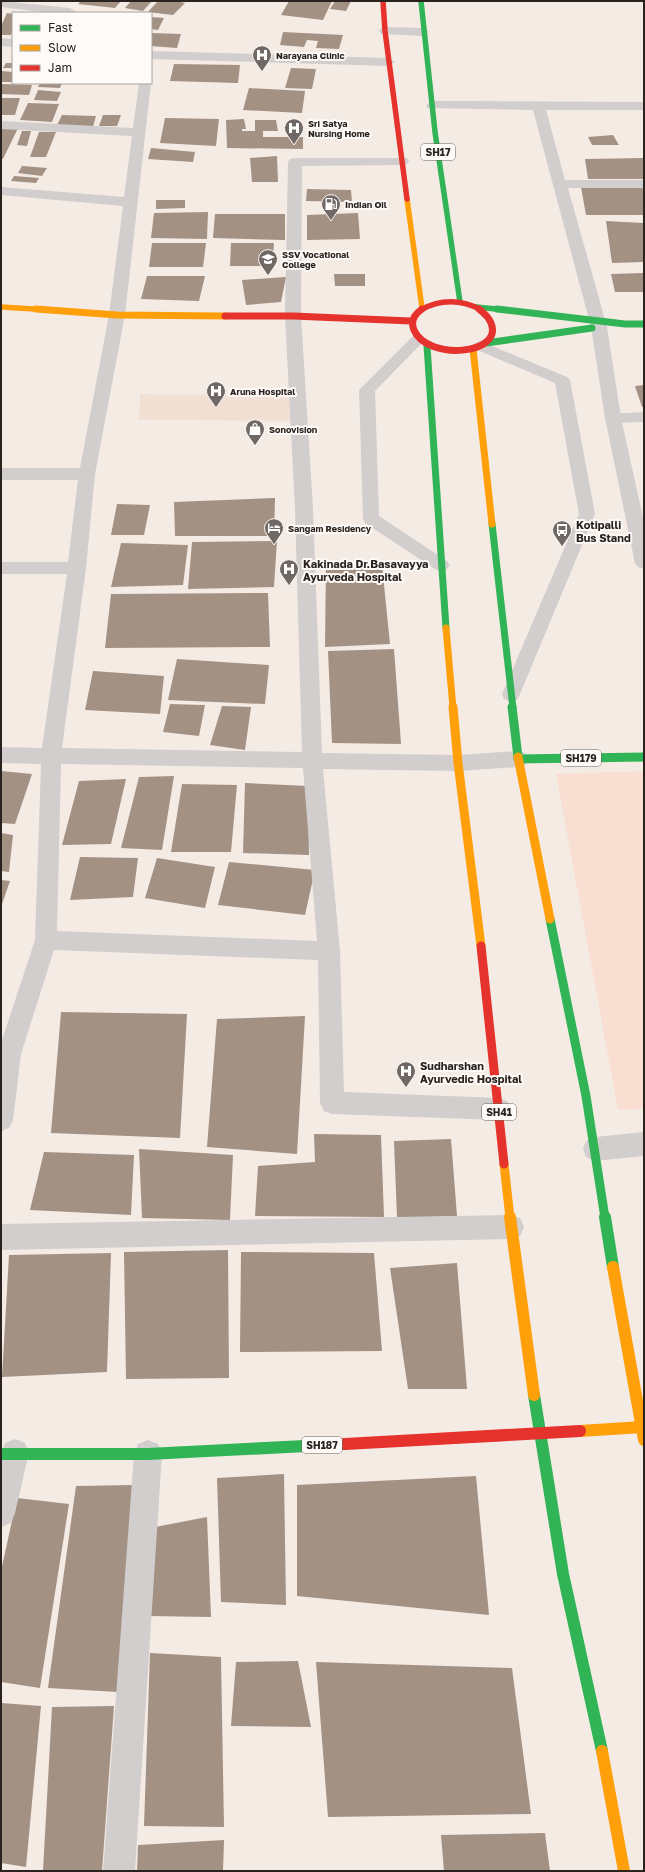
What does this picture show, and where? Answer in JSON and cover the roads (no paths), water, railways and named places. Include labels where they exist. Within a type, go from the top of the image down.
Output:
[{"type":"main road","points":[[384,1],[385,31],[422,308]]},
{"type":"main road","name":"SH17","points":[[420,1],[432,105],[460,302]]},
{"type":"main road","points":[[598,324],[450,351],[423,343],[413,334],[411,321],[415,314],[422,308],[433,304],[460,302],[476,307],[598,324],[644,324]]},
{"type":"main road","points":[[1,307],[117,315],[293,316],[411,321]]},
{"type":"main road","points":[[476,307],[485,312],[492,320],[494,328],[492,336],[480,346]]},
{"type":"main road","name":"SH41","points":[[423,343],[458,763],[483,960],[511,1227],[540,1434],[563,1574],[602,1747],[624,1871]]},
{"type":"main road","points":[[480,346],[518,759],[586,1096],[606,1228],[643,1431]]},
{"type":"main road","name":"SH179","points":[[518,759],[644,757]]},
{"type":"main road","name":"SH187","points":[[8,1454],[148,1454],[540,1434],[643,1431]]},
{"type":"street","points":[[1,3],[69,12],[78,1]]},
{"type":"street","points":[[385,31],[423,32]]},
{"type":"street","points":[[1,42],[12,43]]},
{"type":"street","points":[[152,55],[389,62]]},
{"type":"street","points":[[1,1120],[5,1054],[46,940],[51,756],[77,568],[87,474],[117,315],[145,84]]},
{"type":"street","points":[[432,105],[644,106]]},
{"type":"street","points":[[538,106],[558,184],[598,324],[613,418],[644,562]]},
{"type":"street","points":[[1,125],[140,132]]},
{"type":"street","points":[[402,161],[295,162],[293,316],[304,509],[312,760],[329,951],[332,1104],[499,1109]]},
{"type":"street","points":[[558,184],[644,184]]},
{"type":"street","points":[[1,190],[131,202]]},
{"type":"street","points":[[1,474],[87,474]]},
{"type":"street","points":[[1,568],[77,568]]},
{"type":"street","points":[[1,755],[458,763],[518,759]]},
{"type":"street","points":[[46,940],[329,951]]},
{"type":"street","points":[[595,1149],[644,1144]]},
{"type":"street","points":[[1,1236],[511,1227]]},
{"type":"street","points":[[1,1513],[8,1454]]},
{"type":"street","points":[[119,1871],[148,1454]]},
{"type":"lane","points":[[423,343],[366,390],[371,519],[441,565]]},
{"type":"lane","points":[[480,346],[562,380],[587,514],[511,694]]},
{"type":"lane","points":[[613,418],[644,418]]},
{"type":"place","name":"Narayana Clinic","points":[[262,72]]},
{"type":"place","name":"Sri Satya Nursing Home","points":[[294,145]]},
{"type":"place","name":"Indian Oil","points":[[331,221]]},
{"type":"place","name":"SSV Vocational College","points":[[268,276]]},
{"type":"place","name":"Aruna Hospital","points":[[216,408]]},
{"type":"place","name":"Sonovision","points":[[255,446]]},
{"type":"place","name":"Sangam Residency","points":[[274,545]]},
{"type":"place","name":"Kotipalli Bus Stand","points":[[562,547]]},
{"type":"place","name":"Kakinada Dr.Basavayya Ayurveda Hospital","points":[[289,586]]},
{"type":"place","name":"Sudharshan Ayurvedic Hospital","points":[[406,1088]]}]
